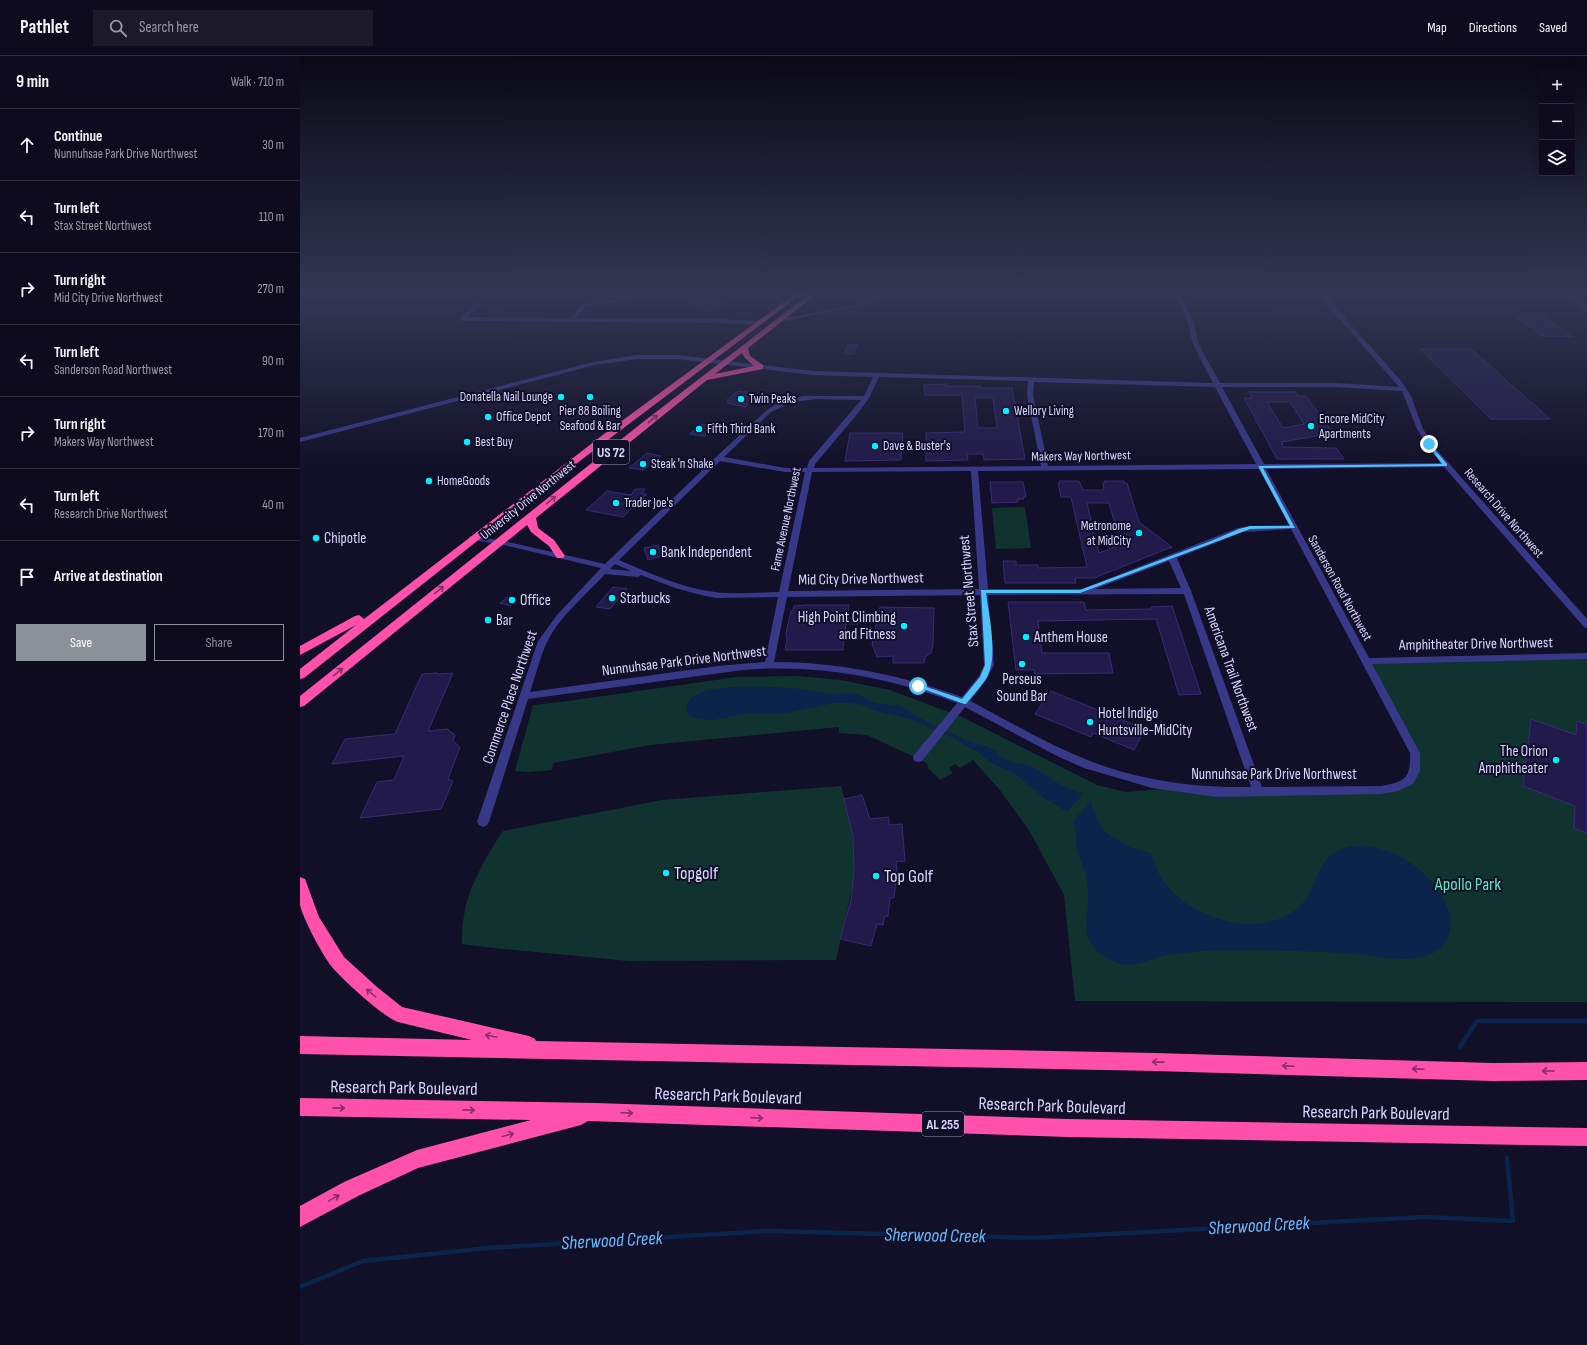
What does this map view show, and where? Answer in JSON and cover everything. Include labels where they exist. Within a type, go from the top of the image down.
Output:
[{"type":"highway","name":"University Drive Northwest","points":[[300,674],[473,538],[717,352]]},
{"type":"highway","name":"University Drive Northwest","points":[[300,708],[304,700],[531,516],[737,352]]},
{"type":"highway","points":[[745,352],[746,357],[760,367]]},
{"type":"highway","points":[[703,379],[760,367]]},
{"type":"highway","points":[[531,516],[531,526],[534,530],[551,542],[560,556]]},
{"type":"highway","points":[[300,652],[345,628],[411,587]]},
{"type":"highway","points":[[300,884],[313,920],[338,962],[371,993],[398,1014],[556,1050]]},
{"type":"highway","points":[[300,1045],[1147,1062],[1486,1071],[1587,1071]]},
{"type":"highway","name":"Research Park Boulevard","points":[[300,1107],[596,1112],[1075,1129],[1587,1137]]},
{"type":"highway","points":[[300,1217],[351,1189],[417,1159],[596,1112]]},
{"type":"street","name":"Sanderson Road Northwest","points":[[1200,352],[1260,467],[1366,661]]},
{"type":"street","name":"Research Drive Northwest","points":[[1374,352],[1404,389],[1420,429],[1429,444],[1587,625]]},
{"type":"street","points":[[300,440],[346,426],[595,364],[637,357],[677,357],[813,373],[1217,385],[1336,385],[1404,389]]},
{"type":"street","name":"Fame Avenue Northwest","points":[[769,665],[809,470],[812,463],[852,417],[866,398],[877,375]]},
{"type":"street","points":[[1031,380],[1030,395],[1045,468]]},
{"type":"street","name":"Commerce Place Northwest","points":[[483,822],[545,636],[613,560],[768,411],[788,401],[802,398],[866,398]]},
{"type":"street","name":"Makers Way Northwest","points":[[718,458],[785,470],[1446,465]]},
{"type":"street","name":"Stax Street Northwest","points":[[918,758],[983,678],[988,665],[988,645],[974,469]]},
{"type":"street","name":"Mid City Drive Northwest","points":[[1080,591],[1246,529],[1293,527]]},
{"type":"street","points":[[483,531],[499,542]]},
{"type":"street","name":"Mid City Drive Northwest","points":[[473,538],[499,542],[560,556],[605,569],[644,574]]},
{"type":"street","name":"Americana Trail Northwest","points":[[1172,557],[1187,591],[1258,791]]},
{"type":"street","name":"Mid City Drive Northwest","points":[[613,560],[644,574],[710,594],[1187,591]]},
{"type":"street","name":"Amphitheater Drive Northwest","points":[[1366,661],[1587,656]]},
{"type":"street","name":"Nunnuhsae Park Drive Northwest","points":[[524,696],[716,670],[769,665],[816,667],[870,673],[918,686],[964,702],[1061,753],[1088,765],[1124,777],[1152,784],[1174,788],[1217,792],[1381,790],[1398,788],[1411,780],[1417,768],[1415,753],[1366,661]]},
{"type":"green space","points":[[1025,507],[1031,548],[996,549],[992,508]]},
{"type":"green space","name":"Apollo Park","points":[[1587,656],[1587,1002],[1075,1001],[1064,895],[1029,830],[999,789],[973,760],[960,768],[955,764],[949,768],[953,773],[940,780],[928,768],[927,763],[867,735],[839,733],[839,727],[650,745],[553,763],[552,770],[529,772],[515,771],[533,705],[737,677],[799,676],[841,680],[890,690],[962,717],[1097,785],[1126,792],[1174,788],[1381,790],[1411,780],[1415,753],[1366,661]]},
{"type":"green space","name":"Topgolf","points":[[841,786],[852,824],[854,861],[853,884],[836,960],[628,961],[462,944],[463,919],[466,905],[479,872],[503,831],[662,800]]},
{"type":"water","points":[[736,687],[793,688],[833,694],[857,694],[875,703],[900,706],[929,723],[966,740],[994,749],[1000,756],[1011,762],[1029,765],[1059,784],[1083,794],[1067,812],[1044,798],[1017,775],[990,762],[979,753],[953,738],[911,719],[876,711],[863,705],[834,703],[787,713],[744,714],[714,720],[691,717],[687,713],[688,703],[695,695],[707,691]]},
{"type":"water","points":[[1091,801],[1092,808],[1107,834],[1132,848],[1151,853],[1159,875],[1167,886],[1195,909],[1213,917],[1231,922],[1250,924],[1268,922],[1285,916],[1300,906],[1305,900],[1319,870],[1328,857],[1335,852],[1351,846],[1369,846],[1387,851],[1405,859],[1421,871],[1434,885],[1444,900],[1451,919],[1451,926],[1448,936],[1445,942],[1437,950],[1427,956],[1403,959],[1332,952],[1238,950],[1173,954],[1132,965],[1126,965],[1109,960],[1095,949],[1087,934],[1086,926],[1088,902],[1086,877],[1076,848],[1076,832],[1073,821]]},
{"type":"building","points":[[845,352],[855,352],[854,354],[844,354]]},
{"type":"building","points":[[1423,352],[1475,352],[1550,419],[1491,419]]},
{"type":"building","name":"Wellory Living","points":[[946,384],[946,386],[1012,388],[1025,459],[984,460],[983,454],[967,454],[968,460],[926,461],[926,433],[965,432],[962,395],[925,395],[924,385]],"holes":[[[975,398],[993,398],[997,428],[978,428]]]},
{"type":"building","name":"Twin Peaks","points":[[738,391],[759,395],[745,407],[727,403],[729,401],[726,401]]},
{"type":"building","name":"Encore MidCity Apartments","points":[[1249,392],[1295,392],[1298,396],[1306,396],[1333,433],[1282,442],[1283,447],[1336,448],[1344,459],[1277,459],[1244,398],[1252,398]],"holes":[[[1267,402],[1290,402],[1304,424],[1283,428]]]},
{"type":"building","name":"Fifth Third Bank","points":[[700,424],[723,429],[704,436],[690,434]]},
{"type":"building","name":"Dave & Buster's","points":[[850,433],[903,433],[901,460],[845,461]]},
{"type":"building","name":"Steak 'n Shake","points":[[647,453],[661,456],[644,470],[629,468]]},
{"type":"building","name":"Metronome at MidCity","points":[[1059,481],[1079,481],[1083,490],[1104,490],[1104,481],[1124,481],[1124,483],[1127,483],[1139,522],[1172,547],[1094,578],[1075,578],[1076,583],[1005,583],[1003,561],[1016,561],[1016,565],[1038,565],[1038,568],[1087,567],[1071,497],[1061,497],[1058,483],[1060,483]],"holes":[[[1087,503],[1109,503],[1116,527],[1133,540],[1099,553]]]},
{"type":"building","points":[[990,482],[1023,482],[1026,497],[1023,497],[1024,499],[1018,499],[1018,502],[992,503]]},
{"type":"building","name":"Trader Joe's","points":[[635,489],[645,489],[642,494],[647,494],[623,517],[586,510],[607,491],[631,495]]},
{"type":"building","name":"Bank Independent","points":[[658,545],[662,556],[648,560],[644,548]]},
{"type":"building","name":"Starbucks","points":[[613,587],[627,589],[610,609],[596,607]]},
{"type":"building","points":[[508,597],[517,599],[510,606],[500,603]]},
{"type":"building","name":"Anthem House","points":[[1008,602],[1084,602],[1086,610],[1152,609],[1151,607],[1172,606],[1201,694],[1179,695],[1156,619],[1038,621],[1042,653],[1109,653],[1113,673],[1035,674],[1034,670],[1016,670]]},
{"type":"building","points":[[849,605],[848,614],[859,614],[858,624],[846,624],[843,650],[785,650],[787,640],[786,633],[791,611],[793,611],[794,606]]},
{"type":"building","name":"High Point Climbing and Fitness","points":[[880,607],[934,608],[933,646],[931,653],[925,657],[924,663],[893,663],[893,656],[877,657],[872,644]]},
{"type":"building","points":[[453,673],[428,731],[447,729],[455,735],[453,741],[460,747],[448,779],[453,781],[441,809],[360,818],[377,782],[394,780],[404,756],[332,764],[345,739],[395,734],[422,674]]},
{"type":"building","name":"Hotel Indigo Huntsville-MidCity","points":[[1051,691],[1145,729],[1134,750],[1093,733],[1091,737],[1035,714]]},
{"type":"building","name":"The Orion Amphitheater","points":[[1531,719],[1576,735],[1577,721],[1587,725],[1587,833],[1574,828],[1575,806],[1523,786]]},
{"type":"building","name":"Top Golf","points":[[862,795],[870,819],[889,817],[889,825],[902,824],[905,861],[896,862],[898,880],[896,880],[894,898],[890,898],[888,916],[885,916],[883,925],[877,924],[871,946],[840,939],[851,900],[854,871],[853,836],[844,799]]},
{"type":"waterway","name":"Sherwood Creek","points":[[1460,1047],[1477,1021],[1587,1021]]},
{"type":"waterway","name":"Sherwood Creek","points":[[300,1287],[363,1261],[488,1248],[768,1231],[1033,1238],[1425,1217],[1513,1221],[1507,1158]]},
{"type":"place","name":"Donatella Nail Lounge","points":[[561,397]]},
{"type":"place","name":"Pier 88 Boiling Seafood & Bar","points":[[590,397]]},
{"type":"place","name":"Twin Peaks","points":[[741,399]]},
{"type":"place","name":"Wellory Living","points":[[1006,411]]},
{"type":"place","name":"Office Depot","points":[[488,417]]},
{"type":"place","name":"Encore MidCity Apartments","points":[[1311,426]]},
{"type":"place","name":"Fifth Third Bank","points":[[699,429]]},
{"type":"place","name":"Best Buy","points":[[467,442]]},
{"type":"place","name":"Dave & Buster's","points":[[875,446]]},
{"type":"place","name":"Steak 'n Shake","points":[[643,464]]},
{"type":"place","name":"HomeGoods","points":[[429,481]]},
{"type":"place","name":"Trader Joe's","points":[[616,503]]},
{"type":"place","name":"Metronome at MidCity","points":[[1139,533]]},
{"type":"place","name":"Chipotle","points":[[316,538]]},
{"type":"place","name":"Bank Independent","points":[[653,552]]},
{"type":"place","name":"Starbucks","points":[[612,598]]},
{"type":"place","name":"Office","points":[[512,600]]},
{"type":"place","name":"Bar","points":[[488,620]]},
{"type":"place","name":"High Point Climbing and Fitness","points":[[904,626]]},
{"type":"place","name":"Anthem House","points":[[1026,637]]},
{"type":"place","name":"Perseus Sound Bar","points":[[1022,664]]},
{"type":"place","name":"Hotel Indigo Huntsville-MidCity","points":[[1090,722]]},
{"type":"place","name":"The Orion Amphitheater","points":[[1556,760]]},
{"type":"place","name":"Topgolf","points":[[666,873]]},
{"type":"place","name":"Top Golf","points":[[876,876]]},
{"type":"route","points":[[918,686],[964,702],[983,678],[988,665],[988,645],[983,592],[1080,591],[1241,530],[1250,528],[1293,527],[1260,467],[1446,465],[1429,444]]}]
